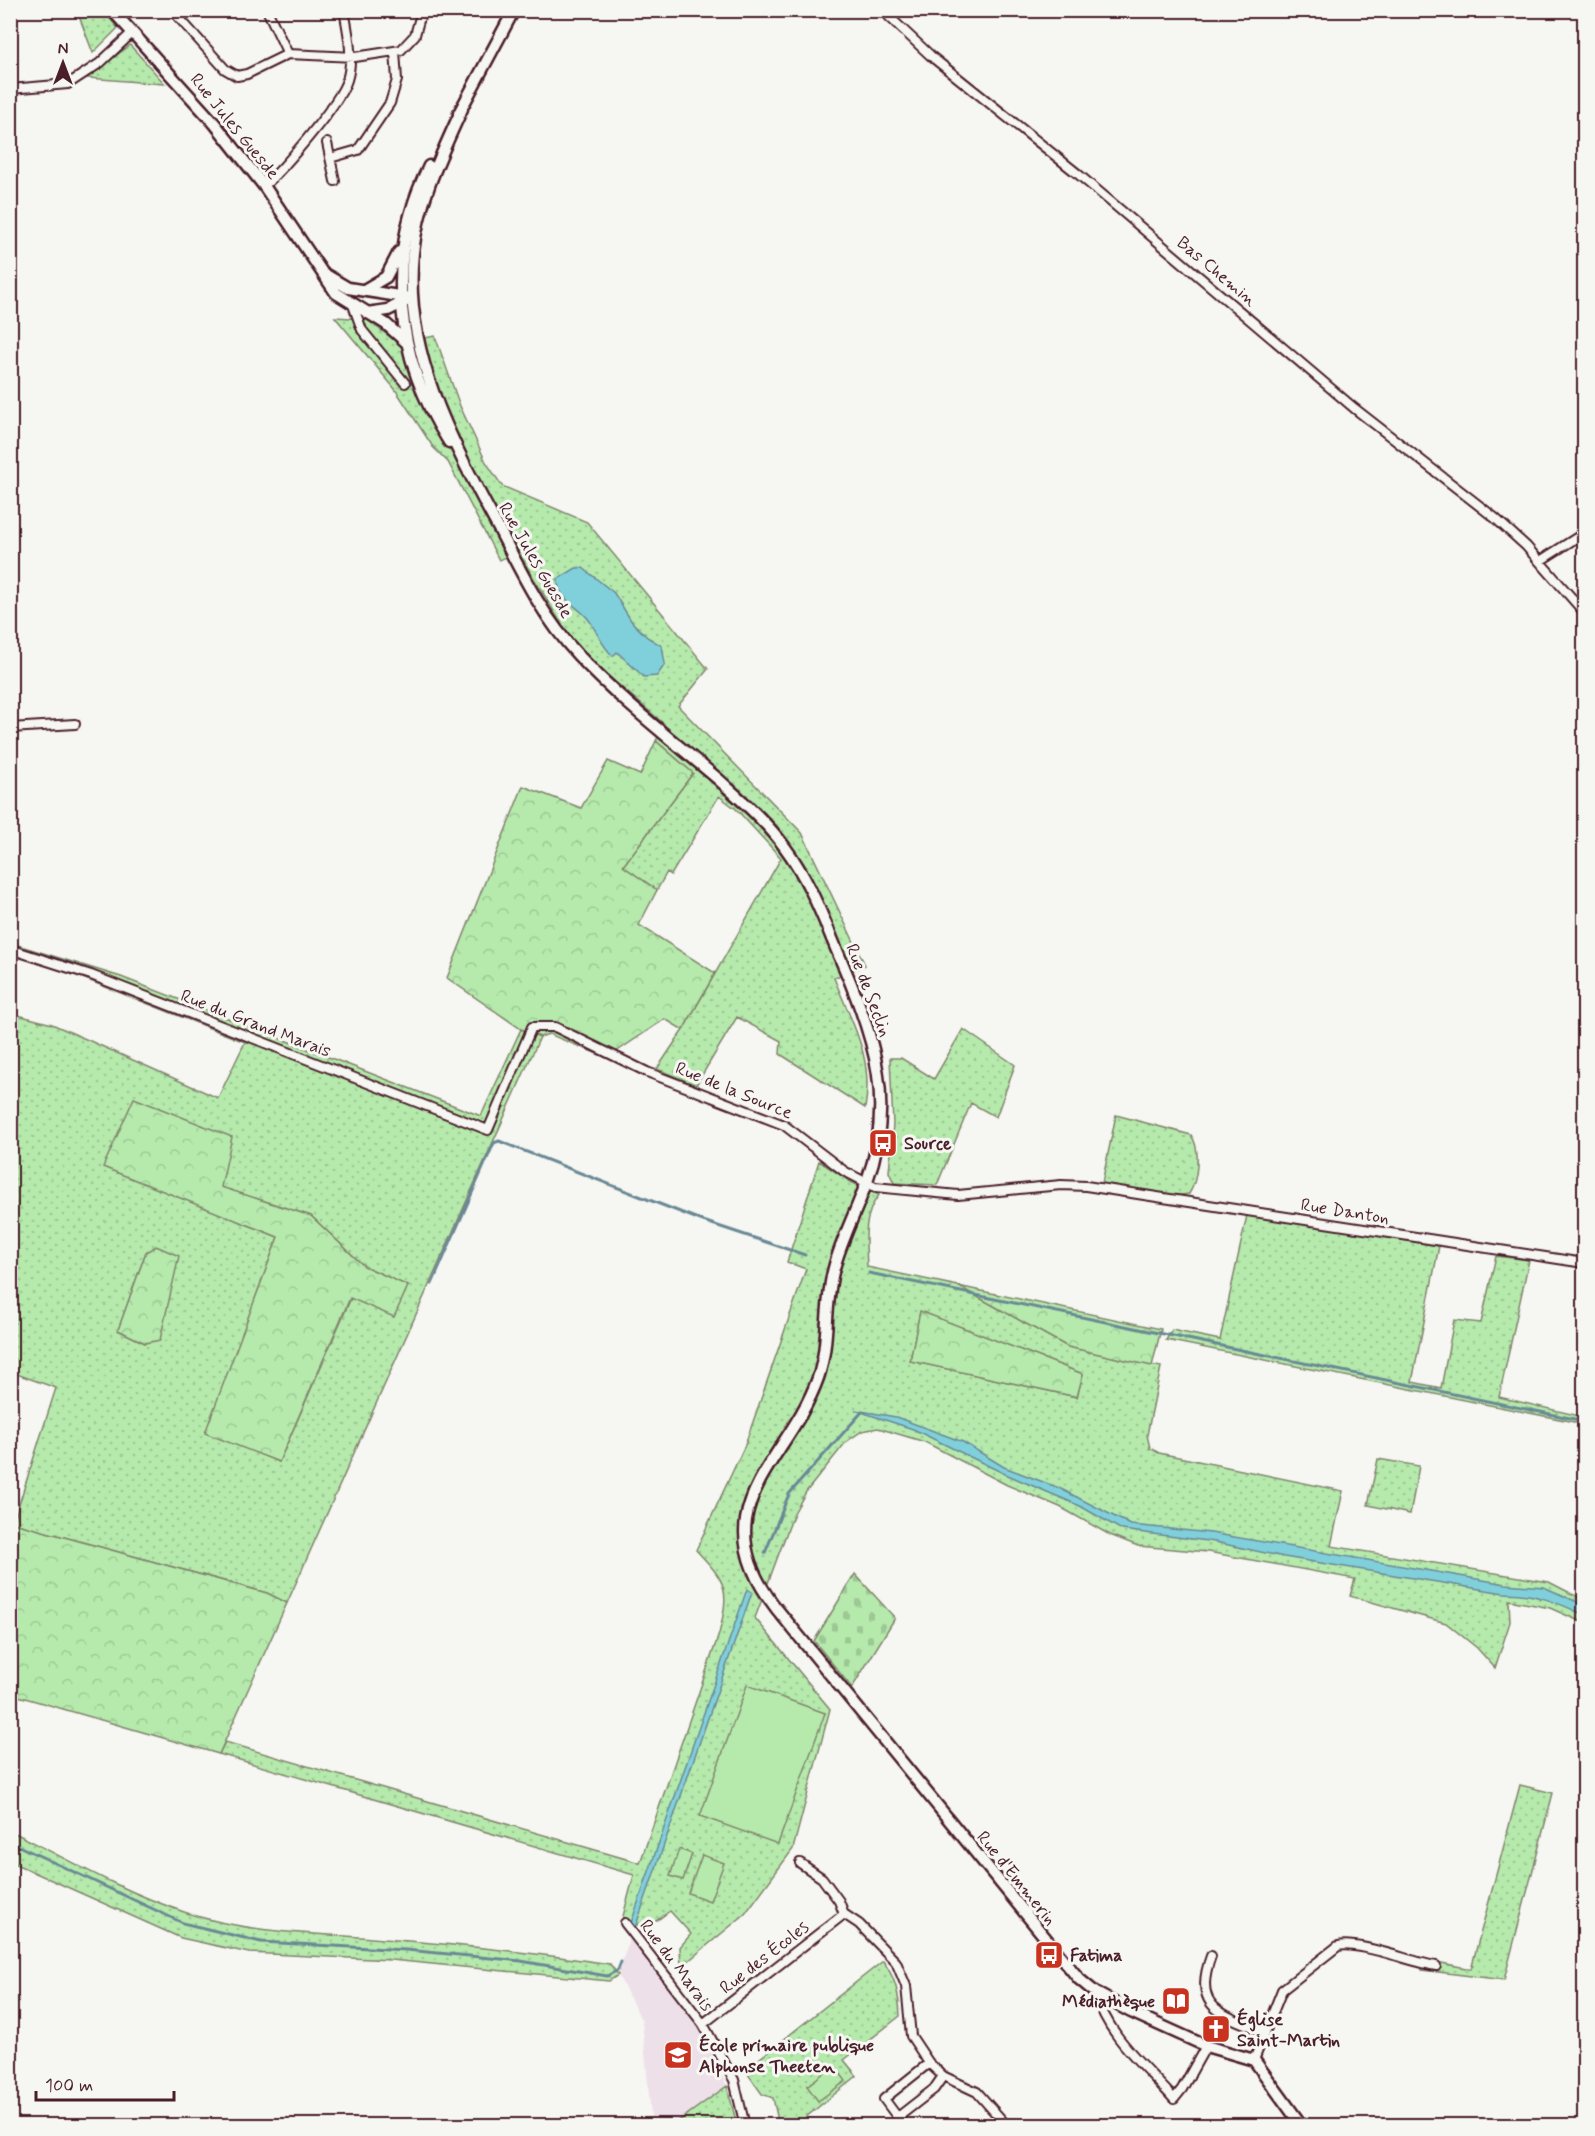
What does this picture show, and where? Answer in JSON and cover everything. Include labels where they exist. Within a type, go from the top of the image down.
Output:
[{"type":"main road","name":"Rue Jules Guesde","points":[[112,10],[199,105],[264,186],[336,293],[392,329],[406,342],[418,383],[430,409],[467,470],[538,602],[555,629],[584,661]]},
{"type":"main road","points":[[353,305],[363,291],[378,284],[388,274],[405,235],[428,170],[514,10]]},
{"type":"main road","name":"Rue Jules Guesde","points":[[462,109],[433,176],[417,225],[412,261],[412,298],[426,370],[467,470]]},
{"type":"main road","points":[[405,235],[400,300],[406,342]]},
{"type":"main road","name":"Rue Jules Guesde","points":[[321,271],[343,286],[400,300]]},
{"type":"main road","points":[[367,313],[378,313],[400,300],[412,298]]},
{"type":"main road","name":"Rue de Seclin","points":[[584,661],[757,814],[783,844],[807,883],[863,1012],[876,1055],[880,1116],[875,1154],[866,1184],[834,1266],[817,1379],[808,1400],[760,1477],[749,1506],[747,1543],[758,1581]]},
{"type":"main road","name":"Rue d'Emmerin","points":[[758,1581],[776,1608],[1068,1967],[1096,1994],[1206,2046],[1254,2060]]},
{"type":"main road","points":[[1254,2060],[1302,2126]]},
{"type":"street","points":[[172,10],[233,75],[247,74],[288,54],[349,57],[404,48],[412,40],[422,10]]},
{"type":"street","points":[[267,10],[288,54]]},
{"type":"street","points":[[264,186],[283,169],[340,93],[348,77],[349,57],[344,10]]},
{"type":"street","name":"Bas Chemin","points":[[882,10],[932,57],[1078,174],[1354,408],[1495,518],[1540,561],[1584,612]]},
{"type":"street","points":[[10,89],[68,84],[100,63],[132,33]]},
{"type":"street","points":[[330,158],[354,152],[361,146],[373,124],[390,103],[397,80],[395,51]]},
{"type":"street","points":[[327,143],[335,181]]},
{"type":"street","name":"Rue Jules Guesde","points":[[353,305],[362,330],[405,383]]},
{"type":"street","points":[[1540,561],[1584,533]]},
{"type":"street","points":[[10,728],[75,724]]},
{"type":"street","name":"Rue du Grand Marais","points":[[10,948],[97,977],[488,1130]]},
{"type":"street","name":"Rue de la Source","points":[[488,1130],[532,1027],[551,1026],[647,1072],[784,1125],[866,1184],[886,1189],[958,1195],[1061,1185],[1101,1188]]},
{"type":"street","name":"Rue Danton","points":[[1101,1188],[1584,1263]]},
{"type":"street","points":[[800,1863],[822,1878],[839,1901],[844,1914],[859,1924],[896,1962],[906,1986],[911,2036],[929,2063],[943,2076],[977,2092],[1007,2126]]},
{"type":"street","name":"Rue des Écoles","points":[[703,2024],[844,1914]]},
{"type":"street","name":"Rue du Marais","points":[[626,1924],[649,1957],[703,2024],[734,2080],[745,2126]]},
{"type":"street","points":[[1254,2060],[1282,1990],[1338,1946],[1349,1945],[1406,1961],[1436,1966]]},
{"type":"street","points":[[1211,1956],[1203,1982],[1209,2003],[1217,2010],[1265,2032]]},
{"type":"street","points":[[1096,1994],[1101,2012],[1111,2027],[1174,2098],[1182,2089],[1206,2046]]},
{"type":"street","points":[[904,2126],[884,2099],[929,2063]]},
{"type":"street","points":[[898,2117],[934,2089],[943,2076]]},
{"type":"shaded area","name":"École primaire publique Alphonse Theeten","points":[[631,1934],[643,1955],[697,2025],[727,2086],[673,2125],[652,2125],[642,2021],[618,1975]]},
{"type":"green space","points":[[77,11],[103,11],[118,28],[93,53]]},
{"type":"green space","points":[[130,45],[165,84],[87,78]]},
{"type":"green space","points":[[335,317],[366,319],[398,343],[435,336],[460,406],[486,462],[502,486],[587,522],[708,669],[678,706],[802,833],[865,965],[834,978],[860,1041],[864,1057],[867,1090],[865,1108],[780,1054],[781,1041],[737,1017],[696,1085],[657,1069],[683,1030],[781,858],[736,809],[719,796],[671,875],[667,872],[657,890],[623,866],[693,773],[656,741],[664,724],[588,658],[568,635],[518,552],[499,560],[448,462],[433,447],[395,389]]},
{"type":"green space","points":[[656,741],[693,773],[623,866],[657,890],[639,925],[715,973],[683,1030],[665,1019],[607,1058],[549,1034],[540,1037],[521,1029],[447,978],[523,786],[581,808],[608,761],[640,775]]},
{"type":"green space","points":[[11,943],[121,977],[481,1116],[521,1029],[540,1037],[287,1603],[267,1593],[13,1523],[56,1388],[11,1372],[10,1013],[52,1024],[218,1098],[245,1042],[70,973],[11,954]],"holes":[[[134,1099],[220,1187],[311,1216],[364,1266],[408,1286],[351,1298],[279,1462],[206,1432],[278,1237],[104,1167]],[[146,1252],[145,1343],[118,1330]]]},
{"type":"green space","points":[[963,1029],[1015,1065],[996,1117],[971,1103],[937,1185],[894,1183],[889,1172],[893,1124],[890,1058],[901,1058],[934,1079]]},
{"type":"green space","points":[[134,1098],[232,1137],[221,1187],[311,1216],[364,1266],[408,1286],[394,1317],[350,1298],[279,1462],[205,1433],[278,1237],[103,1167]]},
{"type":"green space","points":[[1116,1115],[1191,1135],[1196,1148],[1197,1164],[1195,1181],[1189,1194],[1172,1196],[1102,1183]]},
{"type":"green space","points":[[819,1161],[851,1182],[879,1195],[867,1220],[867,1267],[958,1286],[1068,1347],[1161,1367],[1147,1435],[1150,1448],[1159,1453],[1343,1491],[1331,1546],[1549,1582],[1584,1600],[1584,1623],[1550,1608],[1509,1600],[1510,1622],[1495,1668],[1477,1648],[1446,1623],[1350,1596],[1355,1579],[1208,1552],[1138,1546],[1110,1535],[1060,1507],[1007,1485],[925,1442],[878,1428],[862,1431],[846,1442],[806,1492],[794,1513],[755,1618],[830,1709],[793,1849],[745,1914],[681,1967],[680,1947],[691,1934],[670,1911],[643,1926],[622,1920],[634,1875],[219,1754],[225,1742],[640,1863],[719,1634],[725,1596],[723,1587],[720,1579],[696,1550],[745,1445],[806,1269],[787,1262]],"holes":[[[920,1312],[1083,1374],[1077,1397],[910,1361]]]},
{"type":"green space","points":[[1247,1215],[1439,1246],[1412,1382],[1441,1388],[1454,1320],[1481,1323],[1496,1256],[1529,1260],[1499,1397],[1584,1417],[1584,1424],[1166,1340],[1172,1330],[1220,1340]]},
{"type":"green space","points":[[156,1246],[179,1256],[160,1340],[145,1343],[118,1330],[146,1252]]},
{"type":"green space","points":[[958,1286],[1161,1329],[1152,1366],[1068,1347]]},
{"type":"green space","points":[[920,1311],[1083,1374],[1077,1397],[910,1361]]},
{"type":"green space","points":[[1378,1459],[1419,1466],[1410,1514],[1368,1505]]},
{"type":"green space","points":[[10,1522],[267,1593],[287,1603],[219,1754],[11,1694]]},
{"type":"green space","points":[[855,1574],[895,1618],[852,1688],[814,1641]]},
{"type":"green space","points":[[747,1685],[825,1713],[778,1844],[700,1816]]},
{"type":"green space","points":[[1520,1785],[1553,1793],[1504,1980],[1422,1970],[1422,1959],[1471,1969]]},
{"type":"green space","points":[[11,1831],[120,1886],[164,1905],[210,1920],[279,1931],[521,1952],[610,1964],[618,1975],[609,1981],[391,1960],[249,1953],[181,1938],[11,1862]]},
{"type":"green space","points":[[679,1849],[692,1854],[683,1880],[670,1876]]},
{"type":"green space","points":[[702,1855],[724,1863],[710,1901],[688,1893]]},
{"type":"green space","points":[[883,1961],[896,1987],[900,2016],[844,2060],[857,2076],[796,2125],[779,2125],[773,2098],[762,2094],[745,2070]]},
{"type":"green space","points":[[834,2065],[846,2081],[818,2101],[807,2086]]},
{"type":"green space","points":[[727,2086],[737,2125],[673,2125]]},
{"type":"water","points":[[576,568],[583,568],[614,593],[632,622],[647,637],[662,646],[665,664],[657,676],[644,677],[617,652],[613,656],[585,615],[564,597],[558,586],[558,579]]},
{"type":"water","points":[[855,1410],[896,1417],[963,1442],[1004,1467],[1059,1488],[1131,1525],[1211,1533],[1506,1584],[1544,1587],[1584,1605],[1584,1615],[1555,1602],[1526,1595],[1284,1557],[1215,1542],[1122,1530],[1080,1506],[1003,1473],[913,1429]]},
{"type":"water","points":[[747,1589],[752,1592],[635,1928],[631,1923]]},
{"type":"waterway","points":[[432,1284],[494,1143],[499,1141],[703,1221],[805,1255]]},
{"type":"waterway","points":[[869,1273],[1584,1421]]},
{"type":"waterway","points":[[765,1553],[789,1494],[861,1413]]},
{"type":"waterway","points":[[10,1842],[183,1923],[261,1942],[406,1950],[521,1961],[607,1976],[618,1970],[621,1962]]},
{"type":"place","name":"Source","points":[[883,1143]]},
{"type":"place","name":"Fatima","points":[[1049,1955]]},
{"type":"place","name":"Médiathèque","points":[[1176,2001]]},
{"type":"place","name":"Église Saint-Martin","points":[[1216,2029]]},
{"type":"place","name":"École primaire publique Alphonse Theeten","points":[[678,2055]]}]
